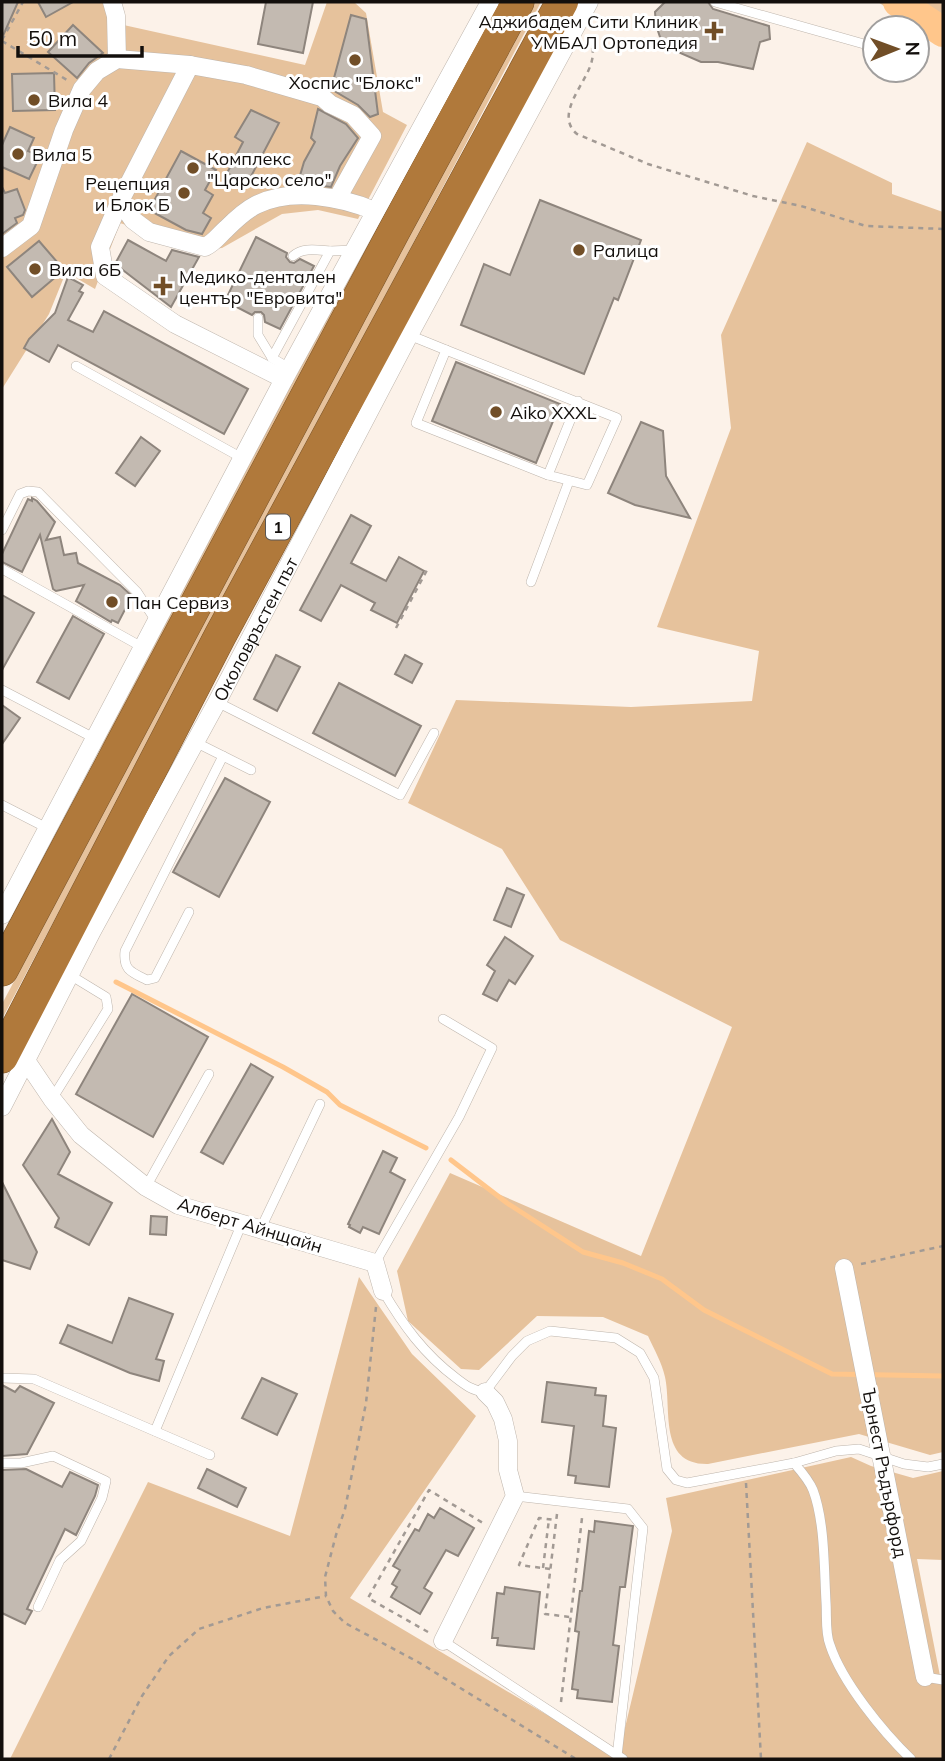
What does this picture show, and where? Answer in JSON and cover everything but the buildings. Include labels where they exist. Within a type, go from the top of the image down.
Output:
[{"type":"highway","points":[[498,39],[511,2]]},
{"type":"highway","name":"1","points":[[2,970],[518,2]]},
{"type":"highway","name":"Околовръстен път","points":[[14,1059],[220,636],[569,14]]},
{"type":"street","points":[[112,2],[116,16],[117,59]]},
{"type":"street","points":[[2,915],[286,374],[490,2]]},
{"type":"street","name":"Околовръстен път","points":[[2,1107],[14,1059],[70,975],[217,702],[409,335],[569,14],[589,2]]},
{"type":"street","points":[[2,248],[31,226],[64,130],[82,89],[97,71],[117,59],[190,65],[246,75],[321,97],[352,115],[372,136],[337,199]]},
{"type":"street","points":[[190,65],[120,201],[100,247],[105,276],[175,324],[286,374]]},
{"type":"street","points":[[120,201],[133,220],[149,232],[205,247],[214,243],[225,229],[256,205],[280,197],[337,199],[375,211]]},
{"type":"street","name":"Алберт Айнщайн","points":[[14,1059],[81,1135],[146,1187],[178,1205],[374,1263]]},
{"type":"street","points":[[374,1263],[383,1291]]},
{"type":"street","name":"Ърнест Ръдърфорд","points":[[844,1268],[882,1457],[934,1679]]},
{"type":"street","points":[[443,1641],[515,1496],[508,1470],[509,1441],[503,1419],[495,1402],[485,1392]]},
{"type":"lane","points":[[715,2],[861,43]]},
{"type":"lane","points":[[293,256],[299,251],[308,250],[354,250]]},
{"type":"lane","points":[[272,358],[330,251]]},
{"type":"lane","points":[[258,318],[258,335],[286,374]]},
{"type":"lane","points":[[409,335],[617,418],[587,485],[548,475],[416,423],[446,350]]},
{"type":"lane","points":[[76,366],[242,458]]},
{"type":"lane","points":[[548,475],[578,401]]},
{"type":"lane","points":[[531,582],[569,481]]},
{"type":"lane","points":[[2,530],[20,494],[38,492],[137,592],[156,621]]},
{"type":"lane","points":[[2,569],[142,647]]},
{"type":"lane","points":[[2,690],[94,738]]},
{"type":"lane","points":[[217,702],[400,795],[434,733]]},
{"type":"lane","points":[[195,742],[251,770]]},
{"type":"lane","points":[[189,912],[155,978],[147,980],[130,971],[124,962],[125,951],[223,756]]},
{"type":"lane","points":[[2,805],[47,828]]},
{"type":"lane","points":[[52,1099],[108,1009],[106,997],[70,975]]},
{"type":"lane","points":[[374,1263],[459,1117],[492,1048],[443,1019]]},
{"type":"lane","points":[[146,1187],[209,1074]]},
{"type":"lane","points":[[261,1228],[320,1104]]},
{"type":"lane","points":[[155,1431],[242,1223]]},
{"type":"lane","points":[[383,1291],[402,1324],[438,1364],[476,1391],[485,1392],[527,1341],[550,1331],[616,1338],[640,1353],[654,1378],[667,1469],[676,1480],[687,1483],[794,1463],[836,1451],[859,1449],[916,1466],[943,1464]]},
{"type":"lane","points":[[2,1378],[34,1379],[211,1455]]},
{"type":"lane","points":[[2,1463],[21,1463],[53,1456],[106,1481],[103,1498],[81,1541],[60,1560],[38,1607]]},
{"type":"lane","points":[[794,1463],[812,1488],[817,1505],[829,1644],[865,1705],[911,1759]]},
{"type":"lane","points":[[443,1641],[620,1758],[643,1528],[628,1509],[515,1496]]},
{"type":"path","points":[[23,2],[2,41],[82,89]]},
{"type":"path","points":[[569,14],[590,35],[592,48],[592,61],[568,114],[569,125],[577,134],[648,164],[866,226],[943,229]]},
{"type":"path","points":[[396,628],[427,570]]},
{"type":"path","points":[[844,1268],[943,1245]]},
{"type":"path","points":[[383,1291],[374,1313],[366,1403],[345,1509],[335,1535],[325,1577],[326,1596],[333,1611],[345,1623],[418,1662],[576,1759]]},
{"type":"path","points":[[745,1473],[761,1759]]},
{"type":"path","points":[[443,1641],[368,1598],[429,1490],[485,1524]]},
{"type":"path","points":[[559,1501],[545,1614],[570,1617]]},
{"type":"path","points":[[559,1717],[583,1504]]},
{"type":"path","points":[[550,1569],[519,1565],[539,1518],[556,1520]]},
{"type":"path","points":[[543,1568],[549,1519]]},
{"type":"path","points":[[109,1759],[142,1696],[169,1656],[199,1629],[263,1608],[326,1596]]},
{"type":"shaded area","name":"Комплекс \"Царско село\"","points":[[2,2],[122,2],[119,24],[305,65],[327,2],[354,2],[366,13],[383,112],[407,125],[358,219],[318,210],[282,214],[222,248],[203,250],[120,223],[95,289],[66,272],[49,314],[2,389]]},
{"type":"shaded area","points":[[533,2],[541,2],[2,1019],[2,1004]]},
{"type":"shaded area","points":[[878,2],[943,2],[943,42],[931,38],[931,14],[896,14]]},
{"type":"shaded area","points":[[436,123],[116,724],[71,795],[381,209]]},
{"type":"shaded area","points":[[807,142],[892,183],[892,194],[943,212],[943,1452],[930,1455],[859,1434],[708,1464],[692,1462],[681,1455],[674,1445],[668,1419],[665,1377],[648,1336],[603,1317],[537,1316],[479,1370],[461,1369],[408,1321],[397,1271],[450,1173],[641,1256],[732,1027],[560,940],[502,849],[408,803],[456,700],[631,707],[752,701],[759,651],[657,627],[731,428],[721,335]]},
{"type":"shaded area","points":[[359,1277],[412,1354],[476,1416],[350,1598],[618,1757],[672,1531],[666,1498],[851,1457],[871,1466],[913,1478],[943,1471],[943,1560],[917,1559],[943,1691],[943,1759],[10,1759],[148,1482],[290,1536]]},
{"type":"waterway","points":[[898,2],[943,32]]},
{"type":"waterway","points":[[116,982],[283,1067],[327,1092],[340,1105],[426,1148]]},
{"type":"waterway","points":[[451,1160],[507,1203],[583,1252],[623,1263],[662,1279],[704,1310],[832,1374],[943,1376]]},
{"type":"place","name":"Аджибадем Сити Клиник УМБАЛ Ортопедия","points":[[714,31]]},
{"type":"place","name":"Хоспис \"Блокс\"","points":[[355,60]]},
{"type":"place","name":"Вила 4","points":[[34,100]]},
{"type":"place","name":"Вила 5","points":[[18,154]]},
{"type":"place","name":"Комплекс \"Царско село\"","points":[[193,168]]},
{"type":"place","name":"Рецепция и Блок Б","points":[[184,193]]},
{"type":"place","name":"Ралица","points":[[579,250]]},
{"type":"place","name":"Вила 6Б","points":[[35,269]]},
{"type":"place","name":"Медико-дентален център \"Евровита\"","points":[[163,286]]},
{"type":"place","name":"Aiko XXXL","points":[[496,412]]},
{"type":"place","name":"Пан Сервиз","points":[[112,602]]}]
